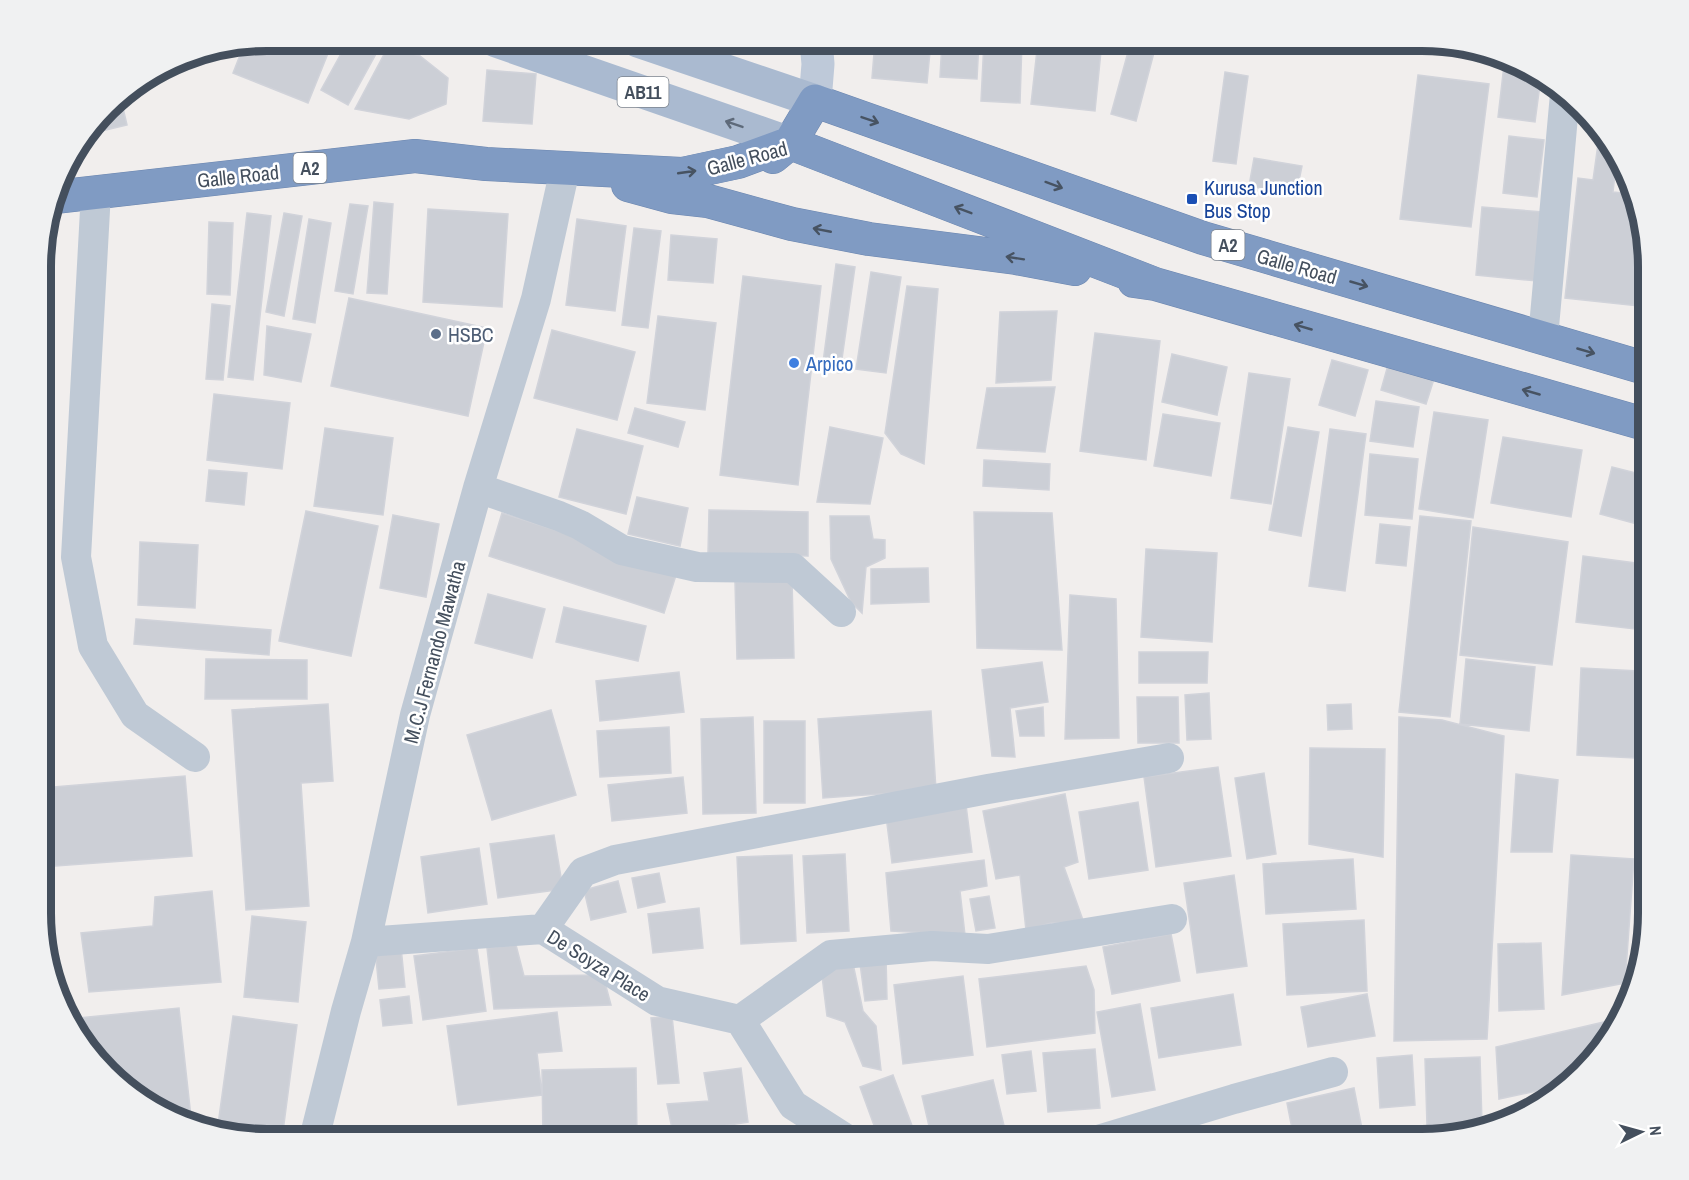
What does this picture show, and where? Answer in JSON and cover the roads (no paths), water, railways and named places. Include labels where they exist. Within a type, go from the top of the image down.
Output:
[{"type":"highway","points":[[708,201],[755,173],[789,143],[814,101]]},
{"type":"highway","name":"Galle Road","points":[[814,101],[1203,238],[1638,366]]},
{"type":"highway","name":"Galle Road","points":[[62,196],[415,156],[486,164],[682,174],[738,162],[789,143],[1155,284],[1638,422]]},
{"type":"highway","name":"Galle Road","points":[[565,169],[672,197],[708,201],[792,224],[869,239],[1016,258],[1155,284]]},
{"type":"main road","name":"AB11","points":[[525,51],[789,143]]},
{"type":"main road","name":"AB11","points":[[667,51],[814,101]]},
{"type":"street","points":[[814,101],[818,64],[817,51]]},
{"type":"street","points":[[1543,338],[1564,104]]},
{"type":"street","name":"M.C.J Fernando Mawatha","points":[[316,1129],[366,942],[415,715],[478,488],[536,299],[565,169]]},
{"type":"street","points":[[96,192],[76,557],[93,646],[135,715],[195,757]]},
{"type":"street","points":[[478,488],[580,525],[622,550],[697,567],[793,568],[841,612]]},
{"type":"street","points":[[543,929],[584,872],[615,860],[988,789],[1169,758]]},
{"type":"street","points":[[830,1129],[793,1105],[740,1020],[831,955],[932,946],[988,948],[1172,920]]},
{"type":"street","name":"De Soyza Place","points":[[366,942],[543,929],[657,1001],[740,1020]]},
{"type":"street","points":[[1134,1129],[1333,1072]]},
{"type":"place","name":"Kurusa Junction Bus Stop","points":[[1192,199]]},
{"type":"place","name":"HSBC","points":[[436,334]]},
{"type":"place","name":"Arpico","points":[[794,363]]}]
